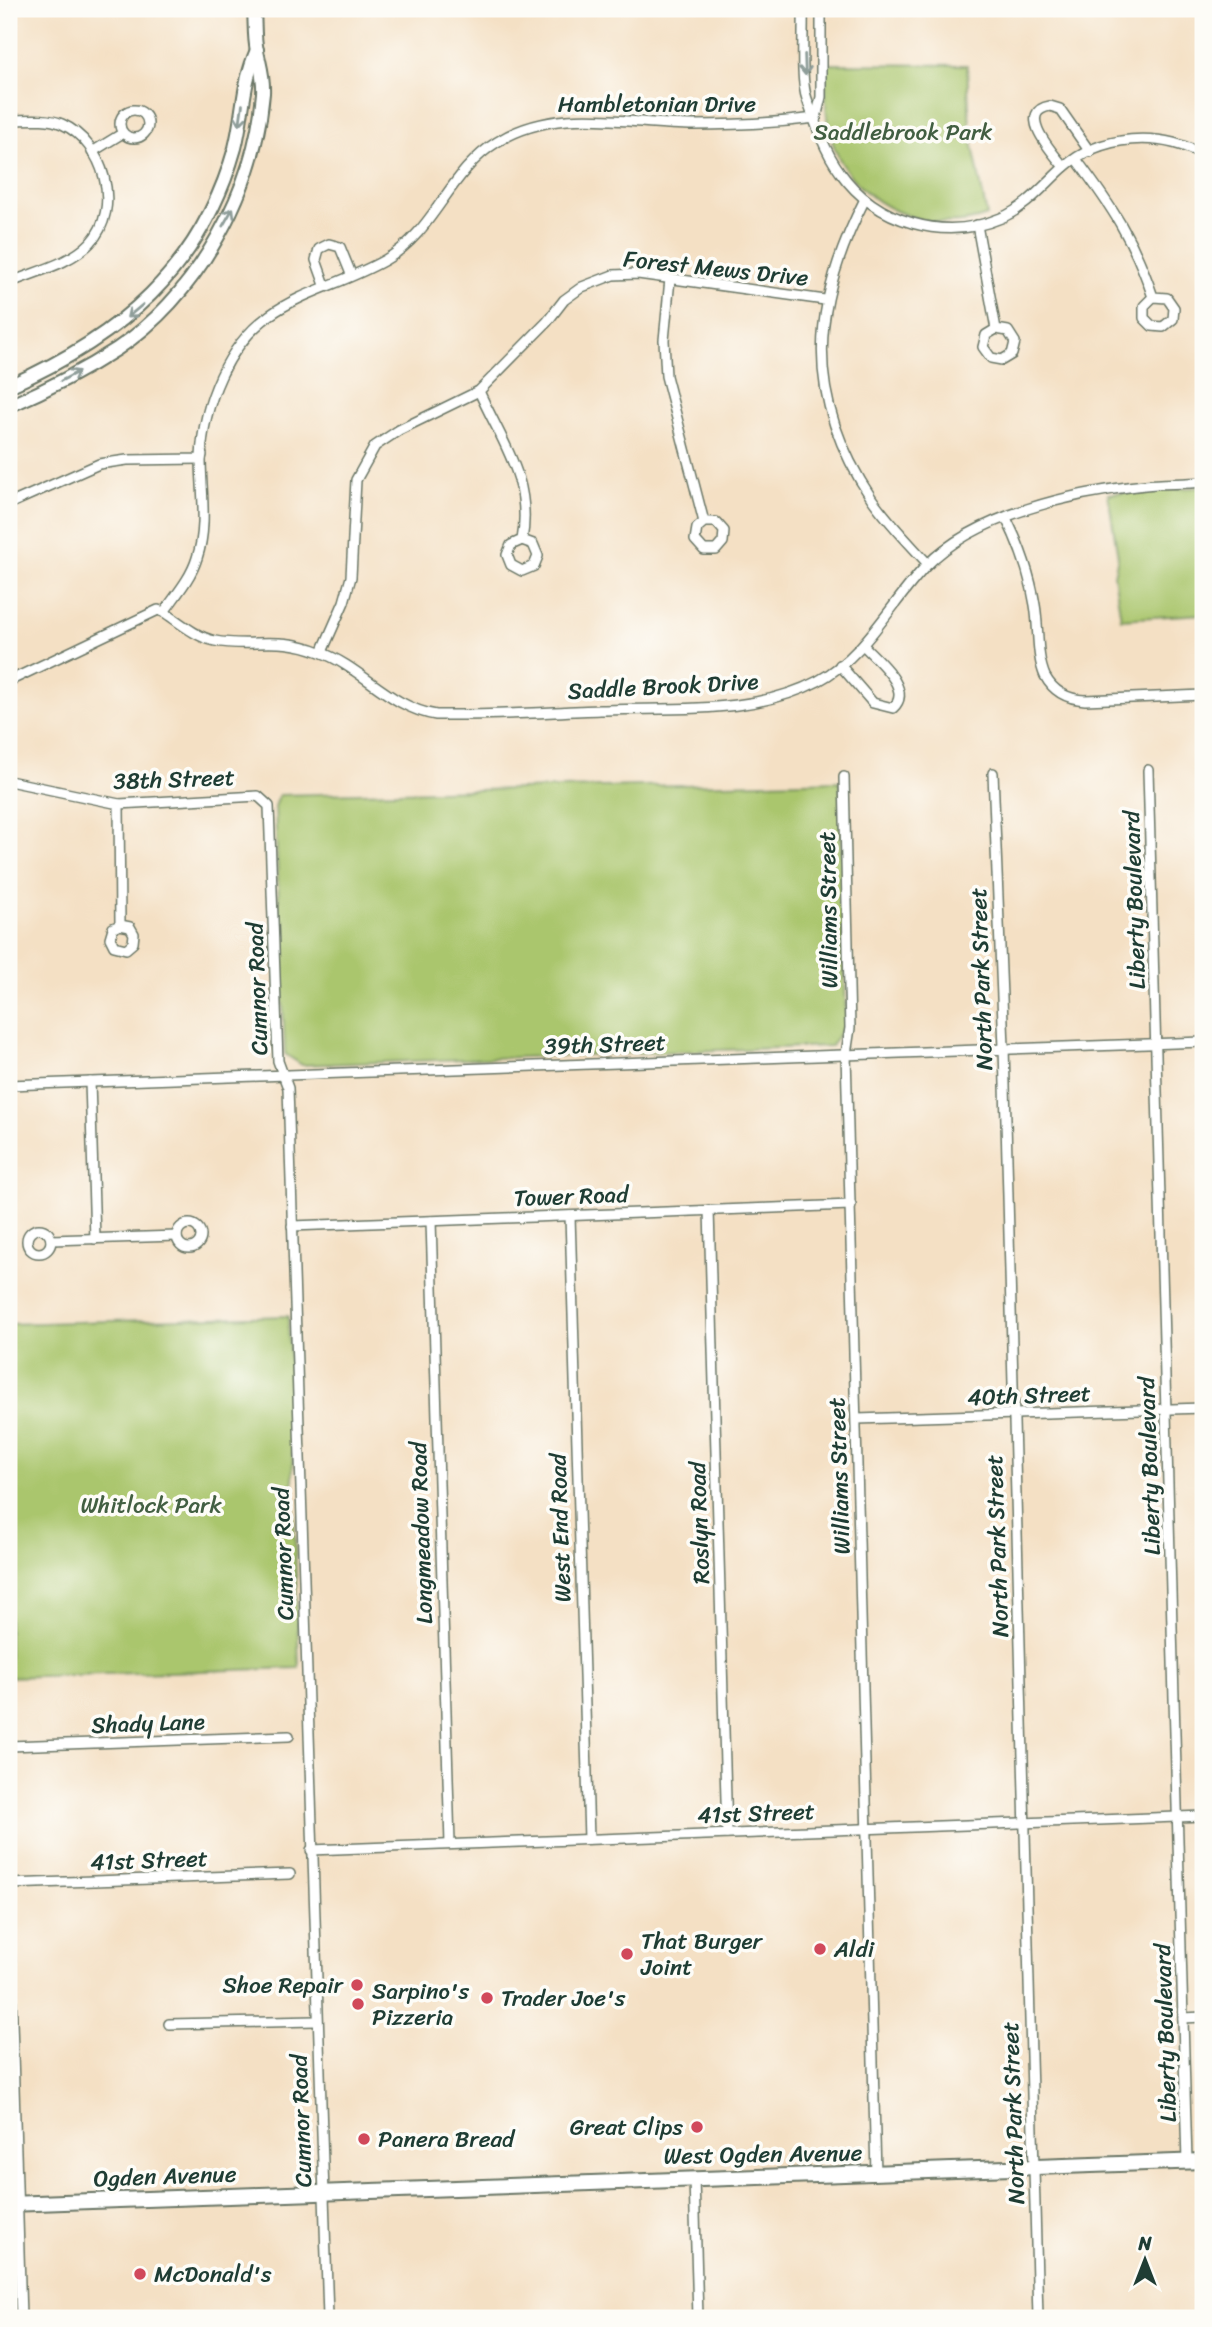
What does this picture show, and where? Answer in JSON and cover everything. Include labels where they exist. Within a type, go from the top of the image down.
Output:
[{"type":"main road","name":"West Ogden Avenue","points":[[323,2194],[1203,2161]]},
{"type":"main road","name":"Ogden Avenue","points":[[13,2204],[323,2194]]},
{"type":"street","points":[[9,406],[72,376],[119,348],[157,316],[190,277],[234,206],[252,154],[263,93],[263,73],[257,50],[254,9]]},
{"type":"street","points":[[803,9],[806,97],[834,164],[865,200],[884,213],[922,226],[949,229],[977,225],[1019,208],[1064,167],[1113,143],[1150,139],[1175,143],[1203,155]]},
{"type":"street","points":[[816,118],[821,97],[821,9]]},
{"type":"street","points":[[9,386],[108,333],[144,303],[175,267],[217,199],[240,124],[245,76],[257,50]]},
{"type":"street","points":[[1064,167],[1036,128],[1035,118],[1040,109],[1050,106],[1060,109],[1090,152]]},
{"type":"street","name":"Hambletonian Drive","points":[[201,458],[208,409],[230,360],[257,326],[292,300],[385,260],[412,241],[464,168],[498,142],[524,128],[579,118],[692,125],[769,123],[816,118]]},
{"type":"street","points":[[9,120],[45,120],[63,125],[92,152],[102,168],[106,204],[99,229],[89,243],[70,257],[9,284]]},
{"type":"street","points":[[92,152],[123,133]]},
{"type":"street","points":[[1076,159],[1117,215],[1138,252],[1153,297]]},
{"type":"street","points":[[865,200],[839,252],[825,300],[824,371],[840,437],[853,467],[874,502],[928,565]]},
{"type":"street","points":[[977,225],[996,329]]},
{"type":"street","points":[[324,285],[316,260],[319,249],[329,244],[340,247],[351,274]]},
{"type":"street","name":"Forest Mews Drive","points":[[322,652],[344,602],[351,577],[354,495],[365,461],[375,446],[391,434],[479,391],[547,323],[564,300],[582,287],[621,274],[825,300]]},
{"type":"street","points":[[670,279],[664,340],[666,376],[704,522]]},
{"type":"street","points":[[479,391],[507,444],[519,478],[522,540]]},
{"type":"street","points":[[9,504],[99,464],[127,460],[201,458],[201,545],[187,580],[164,612],[158,610],[9,681]]},
{"type":"street","name":"Saddle Brook Drive","points":[[164,612],[201,636],[215,641],[280,641],[322,652],[347,666],[399,704],[423,713],[452,715],[739,705],[798,690],[840,665],[863,645],[928,565],[957,542],[1006,517],[1061,499],[1100,491],[1152,484],[1203,482]]},
{"type":"street","points":[[1006,517],[1025,562],[1035,604],[1042,668],[1054,689],[1068,697],[1085,700],[1203,695]]},
{"type":"street","points":[[840,665],[873,703],[893,708],[900,695],[898,684],[863,645]]},
{"type":"street","name":"Liberty Boulevard","points":[[1148,770],[1158,1043],[1187,2162]]},
{"type":"street","name":"North Park Street","points":[[993,773],[1038,2318]]},
{"type":"street","name":"Williams Street","points":[[844,777],[850,1028],[846,1054],[876,2174]]},
{"type":"street","name":"38th Street","points":[[9,782],[119,804],[258,796]]},
{"type":"street","name":"Cumnor Road","points":[[258,796],[269,806],[278,1061],[288,1088],[316,2021],[328,2318]]},
{"type":"street","points":[[119,804],[120,925]]},
{"type":"street","name":"39th Street","points":[[9,1085],[1003,1047],[1203,1042]]},
{"type":"street","points":[[90,1082],[95,1239]]},
{"type":"street","name":"Tower Road","points":[[292,1226],[851,1205]]},
{"type":"street","name":"Roslyn Road","points":[[709,1210],[727,1834]]},
{"type":"street","name":"West End Road","points":[[570,1216],[589,1839]]},
{"type":"street","name":"Longmeadow Road","points":[[431,1221],[450,1844]]},
{"type":"street","points":[[51,1240],[177,1236]]},
{"type":"street","name":"40th Street","points":[[857,1419],[1203,1408]]},
{"type":"street","name":"Shady Lane","points":[[9,1746],[289,1736]]},
{"type":"street","name":"41st Street","points":[[311,1850],[1203,1816]]},
{"type":"street","name":"41st Street","points":[[9,1884],[290,1874]]},
{"type":"street","points":[[9,1954],[13,2204],[21,2318]]},
{"type":"street","points":[[1183,2018],[1203,2017]]},
{"type":"street","points":[[169,2024],[316,2021]]},
{"type":"street","points":[[694,2178],[698,2318]]},
{"type":"green space","name":"Saddlebrook Park","points":[[827,64],[967,65],[970,131],[987,216],[965,221],[920,219],[898,212],[878,201],[860,186],[846,169],[831,139],[826,107]]},
{"type":"green space","points":[[1203,487],[1203,614],[1121,619],[1114,575],[1118,557],[1108,494]]},
{"type":"green space","points":[[840,781],[846,1023],[831,1046],[302,1065],[285,1054],[275,807],[279,795]]},
{"type":"green space","name":"Whitlock Park","points":[[288,1316],[299,1668],[9,1677],[9,1324]]},
{"type":"place","name":"Aldi","points":[[820,1949]]},
{"type":"place","name":"That Burger Joint","points":[[627,1954]]},
{"type":"place","name":"Shoe Repair","points":[[357,1985]]},
{"type":"place","name":"Trader Joe's","points":[[487,1998]]},
{"type":"place","name":"Sarpino's Pizzeria","points":[[358,2004]]},
{"type":"place","name":"Great Clips","points":[[697,2127]]},
{"type":"place","name":"Panera Bread","points":[[364,2139]]},
{"type":"place","name":"McDonald's","points":[[140,2274]]}]
